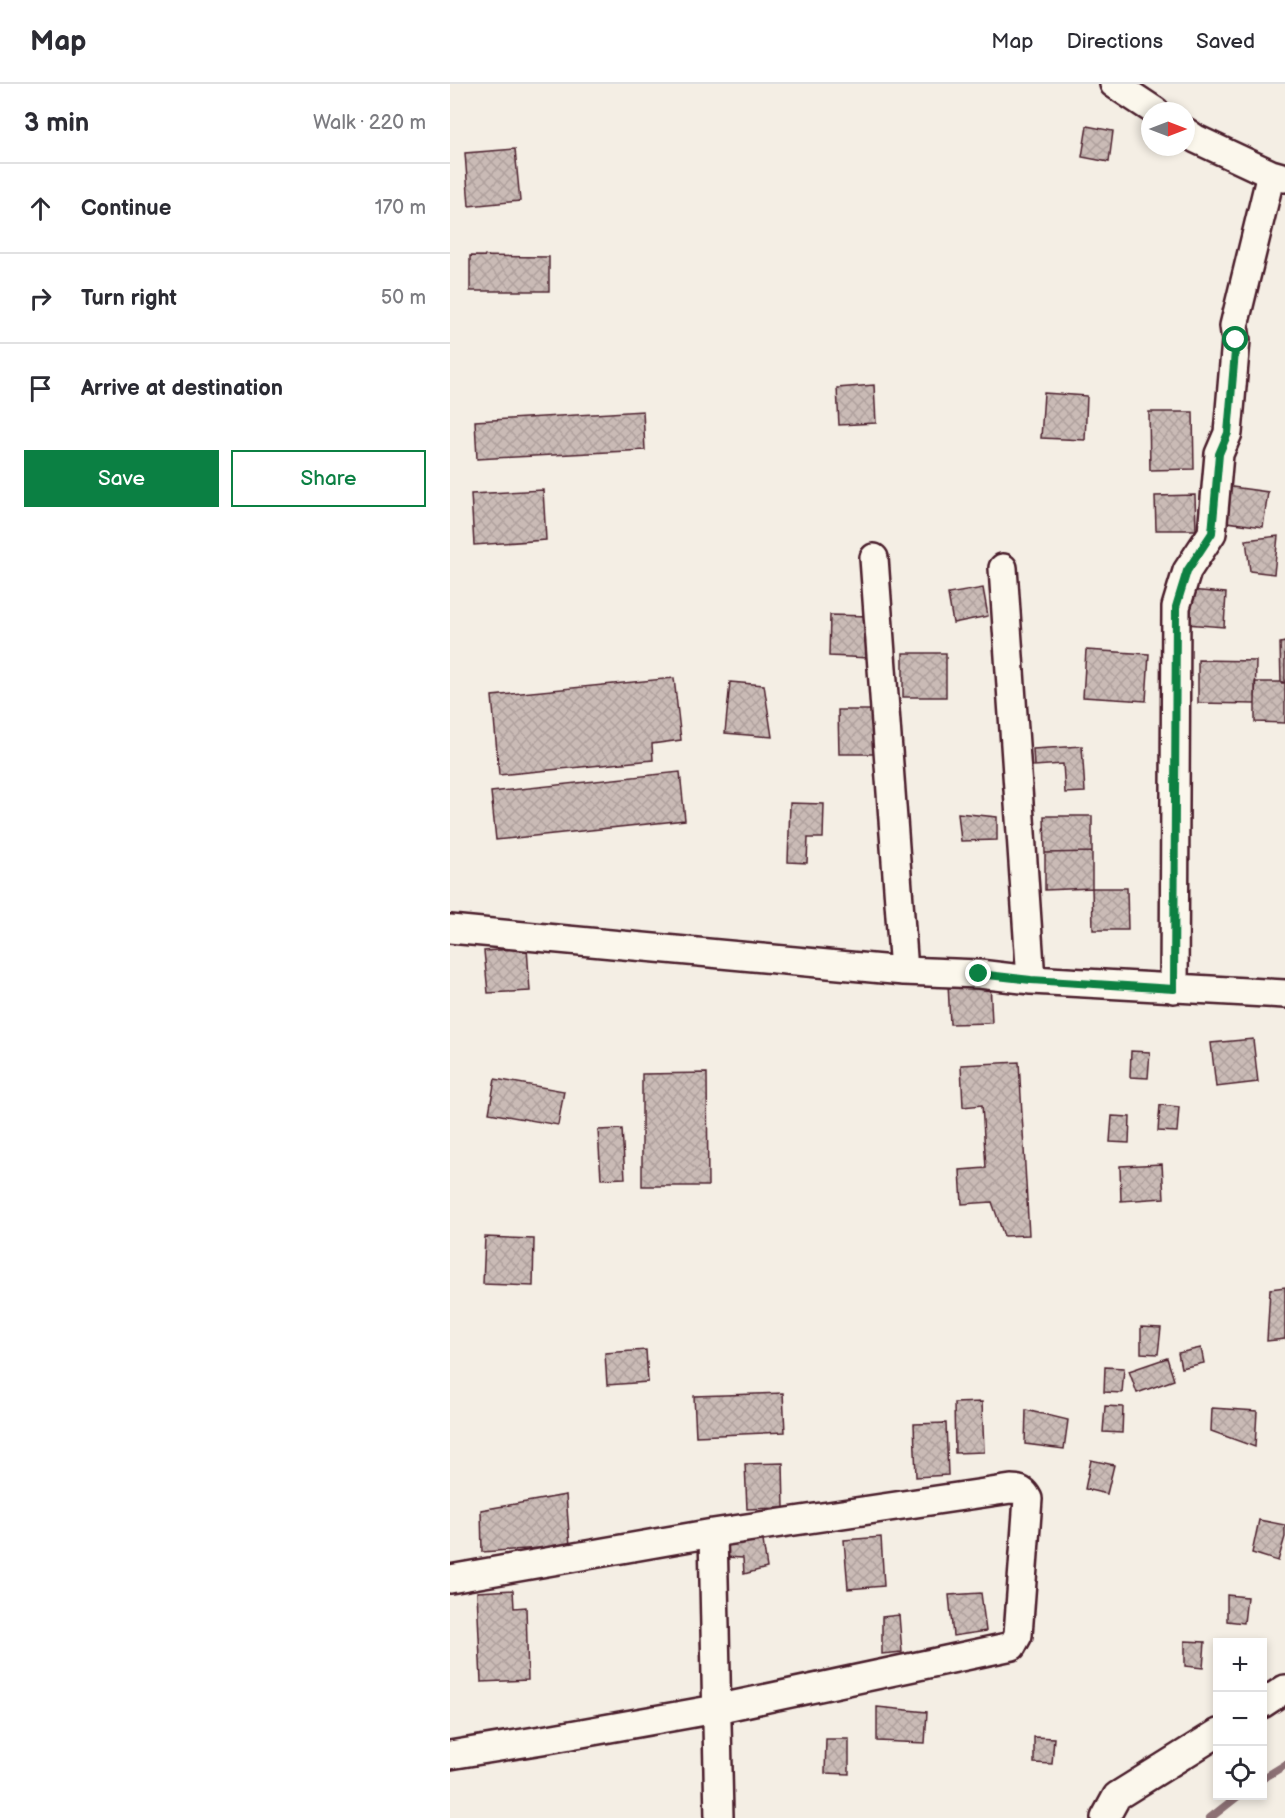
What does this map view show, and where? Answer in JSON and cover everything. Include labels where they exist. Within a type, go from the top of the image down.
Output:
[{"type":"street","points":[[1114,84],[1141,102]]},
{"type":"street","points":[[1174,989],[1176,607],[1187,571],[1212,533],[1219,454],[1228,433],[1236,340],[1234,326],[1278,176],[1195,138]]},
{"type":"street","points":[[874,558],[904,971]]},
{"type":"street","points":[[1003,568],[1031,980]]},
{"type":"street","points":[[450,929],[904,971],[1285,994]]},
{"type":"street","points":[[450,1579],[713,1533],[1011,1489],[1019,1489],[1028,1499],[1018,1635],[1012,1646],[716,1709],[450,1755]]},
{"type":"street","points":[[713,1533],[719,1818]]},
{"type":"street","points":[[1267,1701],[1285,1689]]},
{"type":"street","points":[[1105,1818],[1117,1796],[1213,1736]]},
{"type":"building","points":[[1087,126],[1113,131],[1109,162],[1082,157]]},
{"type":"building","points":[[515,149],[520,201],[469,206],[465,153]]},
{"type":"building","points":[[470,256],[549,257],[549,291],[470,291]]},
{"type":"building","points":[[874,385],[876,423],[839,425],[837,388]]},
{"type":"building","points":[[1044,393],[1087,396],[1085,440],[1041,438]]},
{"type":"building","points":[[643,411],[645,450],[477,459],[475,421]]},
{"type":"building","points":[[1149,412],[1193,412],[1194,469],[1150,470]]},
{"type":"building","points":[[1225,486],[1268,492],[1263,527],[1220,521]]},
{"type":"building","points":[[543,490],[546,540],[474,545],[471,494]]},
{"type":"building","points":[[1195,495],[1196,530],[1156,530],[1155,496]]},
{"type":"building","points":[[1278,536],[1274,574],[1250,571],[1246,540]]},
{"type":"building","points":[[983,588],[988,616],[953,623],[948,594]]},
{"type":"building","points":[[1188,590],[1226,593],[1224,627],[1186,624]]},
{"type":"building","points":[[830,615],[870,616],[869,658],[829,656]]},
{"type":"building","points":[[1285,642],[1285,683],[1281,683],[1280,643]]},
{"type":"building","points":[[1086,650],[1149,654],[1146,701],[1083,697]]},
{"type":"building","points":[[903,653],[946,653],[946,697],[903,697]]},
{"type":"building","points":[[1198,660],[1256,661],[1255,704],[1198,703]]},
{"type":"building","points":[[674,678],[681,740],[652,744],[653,760],[499,775],[492,696]]},
{"type":"building","points":[[730,682],[764,685],[772,737],[725,733]]},
{"type":"building","points":[[1255,682],[1285,682],[1285,723],[1255,722]]},
{"type":"building","points":[[838,710],[879,710],[879,754],[839,754]]},
{"type":"building","points":[[1082,746],[1085,792],[1065,793],[1063,764],[1034,766],[1033,749]]},
{"type":"building","points":[[680,772],[685,820],[496,840],[491,792]]},
{"type":"building","points":[[790,803],[824,804],[823,838],[808,838],[807,863],[788,862]]},
{"type":"building","points":[[958,813],[997,817],[997,840],[961,841]]},
{"type":"building","points":[[1044,816],[1092,816],[1092,852],[1045,853]]},
{"type":"building","points":[[1092,852],[1092,888],[1045,890],[1045,853]]},
{"type":"building","points":[[1092,888],[1127,888],[1128,930],[1093,930]]},
{"type":"building","points":[[527,948],[530,991],[488,993],[484,951]]},
{"type":"building","points":[[990,981],[992,1023],[950,1024],[948,983]]},
{"type":"building","points":[[1253,1039],[1258,1082],[1216,1087],[1211,1043]]},
{"type":"building","points":[[1131,1051],[1150,1052],[1148,1078],[1130,1077]]},
{"type":"building","points":[[1019,1062],[1029,1235],[1004,1236],[992,1202],[962,1204],[960,1170],[986,1168],[982,1105],[963,1107],[961,1065]]},
{"type":"building","points":[[707,1073],[708,1186],[642,1186],[642,1074]]},
{"type":"building","points":[[495,1079],[564,1091],[558,1125],[489,1113]]},
{"type":"building","points":[[1160,1105],[1179,1107],[1177,1132],[1158,1131]]},
{"type":"building","points":[[1112,1116],[1130,1117],[1129,1143],[1110,1142]]},
{"type":"building","points":[[622,1129],[625,1178],[601,1179],[598,1130]]},
{"type":"building","points":[[1162,1164],[1164,1198],[1121,1201],[1120,1166]]},
{"type":"building","points":[[485,1237],[534,1239],[533,1286],[483,1284]]},
{"type":"building","points":[[1285,1287],[1285,1339],[1267,1341],[1270,1289]]},
{"type":"building","points":[[1141,1327],[1161,1328],[1158,1354],[1141,1353]]},
{"type":"building","points":[[1201,1348],[1204,1363],[1181,1368],[1178,1353]]},
{"type":"building","points":[[646,1350],[648,1382],[607,1385],[605,1353]]},
{"type":"building","points":[[1167,1358],[1174,1380],[1137,1393],[1129,1371]]},
{"type":"building","points":[[1105,1367],[1124,1368],[1122,1393],[1104,1392]]},
{"type":"building","points":[[783,1393],[785,1432],[696,1436],[694,1396]]},
{"type":"building","points":[[982,1402],[984,1452],[955,1453],[954,1403]]},
{"type":"building","points":[[1105,1406],[1123,1407],[1122,1433],[1103,1432]]},
{"type":"building","points":[[1212,1408],[1257,1411],[1255,1447],[1211,1431]]},
{"type":"building","points":[[1026,1410],[1068,1420],[1064,1449],[1025,1444]]},
{"type":"building","points":[[946,1423],[948,1475],[916,1477],[914,1424]]},
{"type":"building","points":[[1091,1460],[1114,1465],[1107,1494],[1085,1489]]},
{"type":"building","points":[[783,1463],[784,1508],[747,1509],[745,1464]]},
{"type":"building","points":[[566,1495],[570,1546],[482,1552],[481,1510]]},
{"type":"building","points":[[1259,1520],[1285,1525],[1285,1537],[1278,1561],[1252,1553]]},
{"type":"building","points":[[762,1534],[767,1568],[744,1574],[743,1558],[725,1557],[721,1539]]},
{"type":"building","points":[[881,1537],[884,1586],[848,1589],[844,1540]]},
{"type":"building","points":[[513,1590],[514,1608],[526,1607],[528,1680],[481,1682],[477,1592]]},
{"type":"building","points":[[981,1593],[986,1631],[953,1636],[949,1595]]},
{"type":"building","points":[[1227,1595],[1247,1597],[1244,1623],[1227,1621]]},
{"type":"building","points":[[899,1615],[902,1652],[882,1654],[882,1617]]},
{"type":"building","points":[[1185,1641],[1205,1642],[1203,1668],[1185,1666]]},
{"type":"building","points":[[877,1707],[927,1712],[925,1743],[877,1741]]},
{"type":"building","points":[[1034,1737],[1054,1738],[1052,1764],[1034,1763]]},
{"type":"building","points":[[826,1739],[849,1739],[849,1774],[825,1773]]},
{"type":"waterway","points":[[1267,1776],[1285,1765]]},
{"type":"waterway","points":[[1210,1818],[1233,1800]]},
{"type":"route","points":[[979,974],[1031,980],[1174,989],[1176,607],[1187,571],[1212,533],[1219,454],[1228,433],[1236,340]]}]
